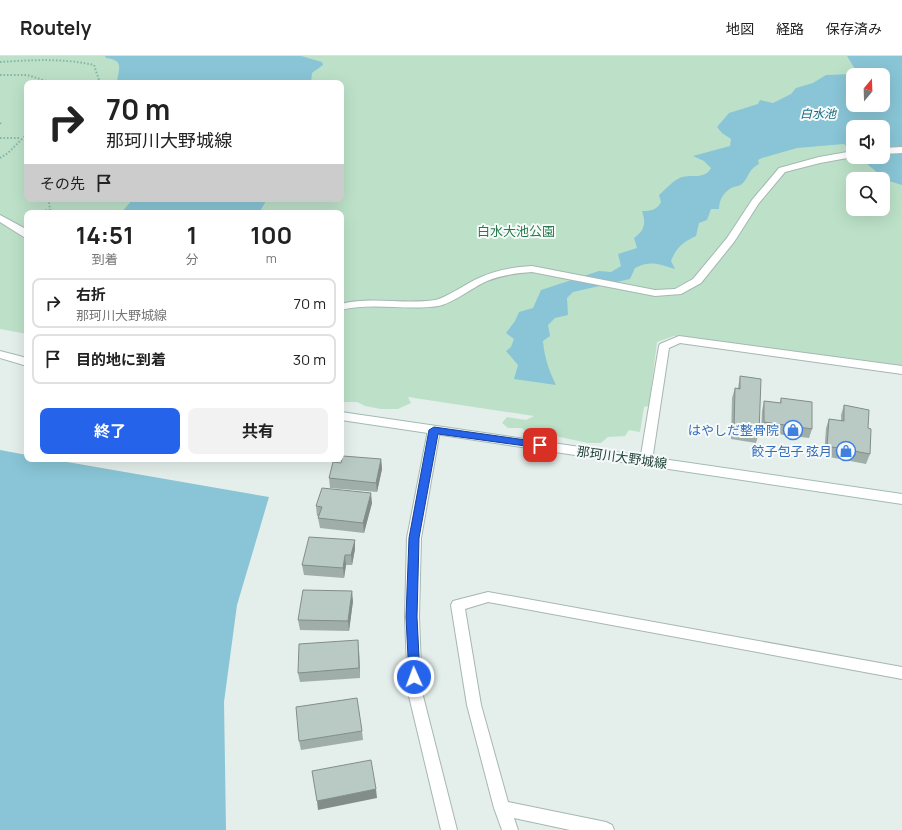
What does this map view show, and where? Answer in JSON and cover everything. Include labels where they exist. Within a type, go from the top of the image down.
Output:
[{"type":"street","points":[[890,151],[902,150]]},
{"type":"street","points":[[344,306],[357,303],[405,305],[439,303],[484,279],[514,270],[532,269],[655,293],[677,292],[697,281],[731,240],[755,202],[782,170],[797,165],[846,155]]},
{"type":"street","points":[[0,218],[24,233]]},
{"type":"street","points":[[646,461],[664,346],[679,339],[902,370]]},
{"type":"street","points":[[0,354],[24,361]]},
{"type":"street","name":"那珂川大野城線","points":[[344,416],[902,499]]},
{"type":"street","points":[[434,430],[414,538],[412,617],[415,692],[449,830]]},
{"type":"street","points":[[510,830],[502,808],[474,705],[458,605],[488,597],[902,672]]},
{"type":"street","points":[[502,808],[606,830]]},
{"type":"path","points":[[0,62],[84,62],[94,65],[99,80]]},
{"type":"path","points":[[0,75],[17,74],[37,77],[45,80]]},
{"type":"path","points":[[0,138],[22,138]]},
{"type":"path","points":[[0,158],[8,154],[22,138]]},
{"type":"path","points":[[48,202],[49,209]]},
{"type":"green space","name":"白水大池公園","points":[[0,56],[902,56],[902,366],[674,336],[657,342],[649,406],[644,407],[640,432],[629,430],[625,436],[608,437],[601,443],[588,443],[541,433],[529,432],[521,428],[508,428],[502,423],[507,417],[526,420],[534,416],[408,397],[411,403],[398,409],[381,409],[365,406],[357,402],[344,402],[344,210],[24,210],[24,333],[0,329]]},
{"type":"water","points":[[105,56],[301,56],[322,62],[323,65],[312,73],[311,80],[117,80],[119,69],[118,63],[112,59],[106,58]]},
{"type":"water","name":"白水池","points":[[847,56],[902,56],[902,185],[890,181],[890,172],[877,172],[867,164],[890,164],[890,120],[846,120],[846,146],[844,144],[797,148],[758,160],[759,164],[755,166],[743,183],[731,188],[724,194],[719,209],[711,209],[707,220],[699,223],[696,236],[684,243],[675,252],[671,261],[675,269],[659,264],[645,264],[635,268],[630,279],[573,292],[567,298],[568,315],[555,318],[548,325],[550,336],[543,341],[547,363],[556,385],[514,379],[518,365],[506,351],[511,347],[514,339],[506,333],[515,321],[519,312],[533,308],[541,290],[599,271],[611,272],[621,266],[618,254],[637,248],[634,238],[644,226],[642,211],[651,210],[658,207],[661,202],[659,195],[676,180],[686,176],[702,175],[708,172],[711,168],[704,161],[693,156],[730,146],[731,139],[722,133],[717,127],[729,113],[758,104],[760,100],[773,103],[791,94],[796,88],[813,83],[826,75],[846,74],[846,112],[890,112],[890,68],[854,68]]},
{"type":"water","points":[[130,202],[265,202],[261,210],[124,210]]},
{"type":"water","points":[[0,450],[24,454],[24,462],[67,462],[269,497],[237,605],[224,702],[226,830],[0,830]]},
{"type":"building","points":[[740,376],[761,379],[759,433],[734,430],[735,388],[740,389]]},
{"type":"building","points":[[781,398],[812,402],[812,429],[764,422],[764,401],[781,403]]},
{"type":"building","points":[[844,405],[869,410],[868,428],[871,429],[870,454],[827,446],[829,419],[844,421]]},
{"type":"building","points":[[344,456],[381,459],[376,483],[329,478],[333,462],[344,462]]},
{"type":"building","points":[[322,488],[371,493],[363,523],[318,518],[322,507],[316,506]]},
{"type":"building","points":[[309,537],[355,540],[351,555],[345,555],[343,568],[302,565]]},
{"type":"building","points":[[303,590],[352,591],[348,621],[298,620]]},
{"type":"building","points":[[358,640],[359,668],[298,673],[299,644]]},
{"type":"building","points":[[357,698],[362,731],[299,741],[296,707]]},
{"type":"building","points":[[371,760],[376,789],[317,801],[312,771]]},
{"type":"place","name":"はやしだ整骨院","points":[[793,430]]},
{"type":"place","name":"餃子包子 弦月","points":[[846,451]]},
{"type":"route","points":[[414,677],[412,617],[414,538],[434,430],[540,445]]}]
